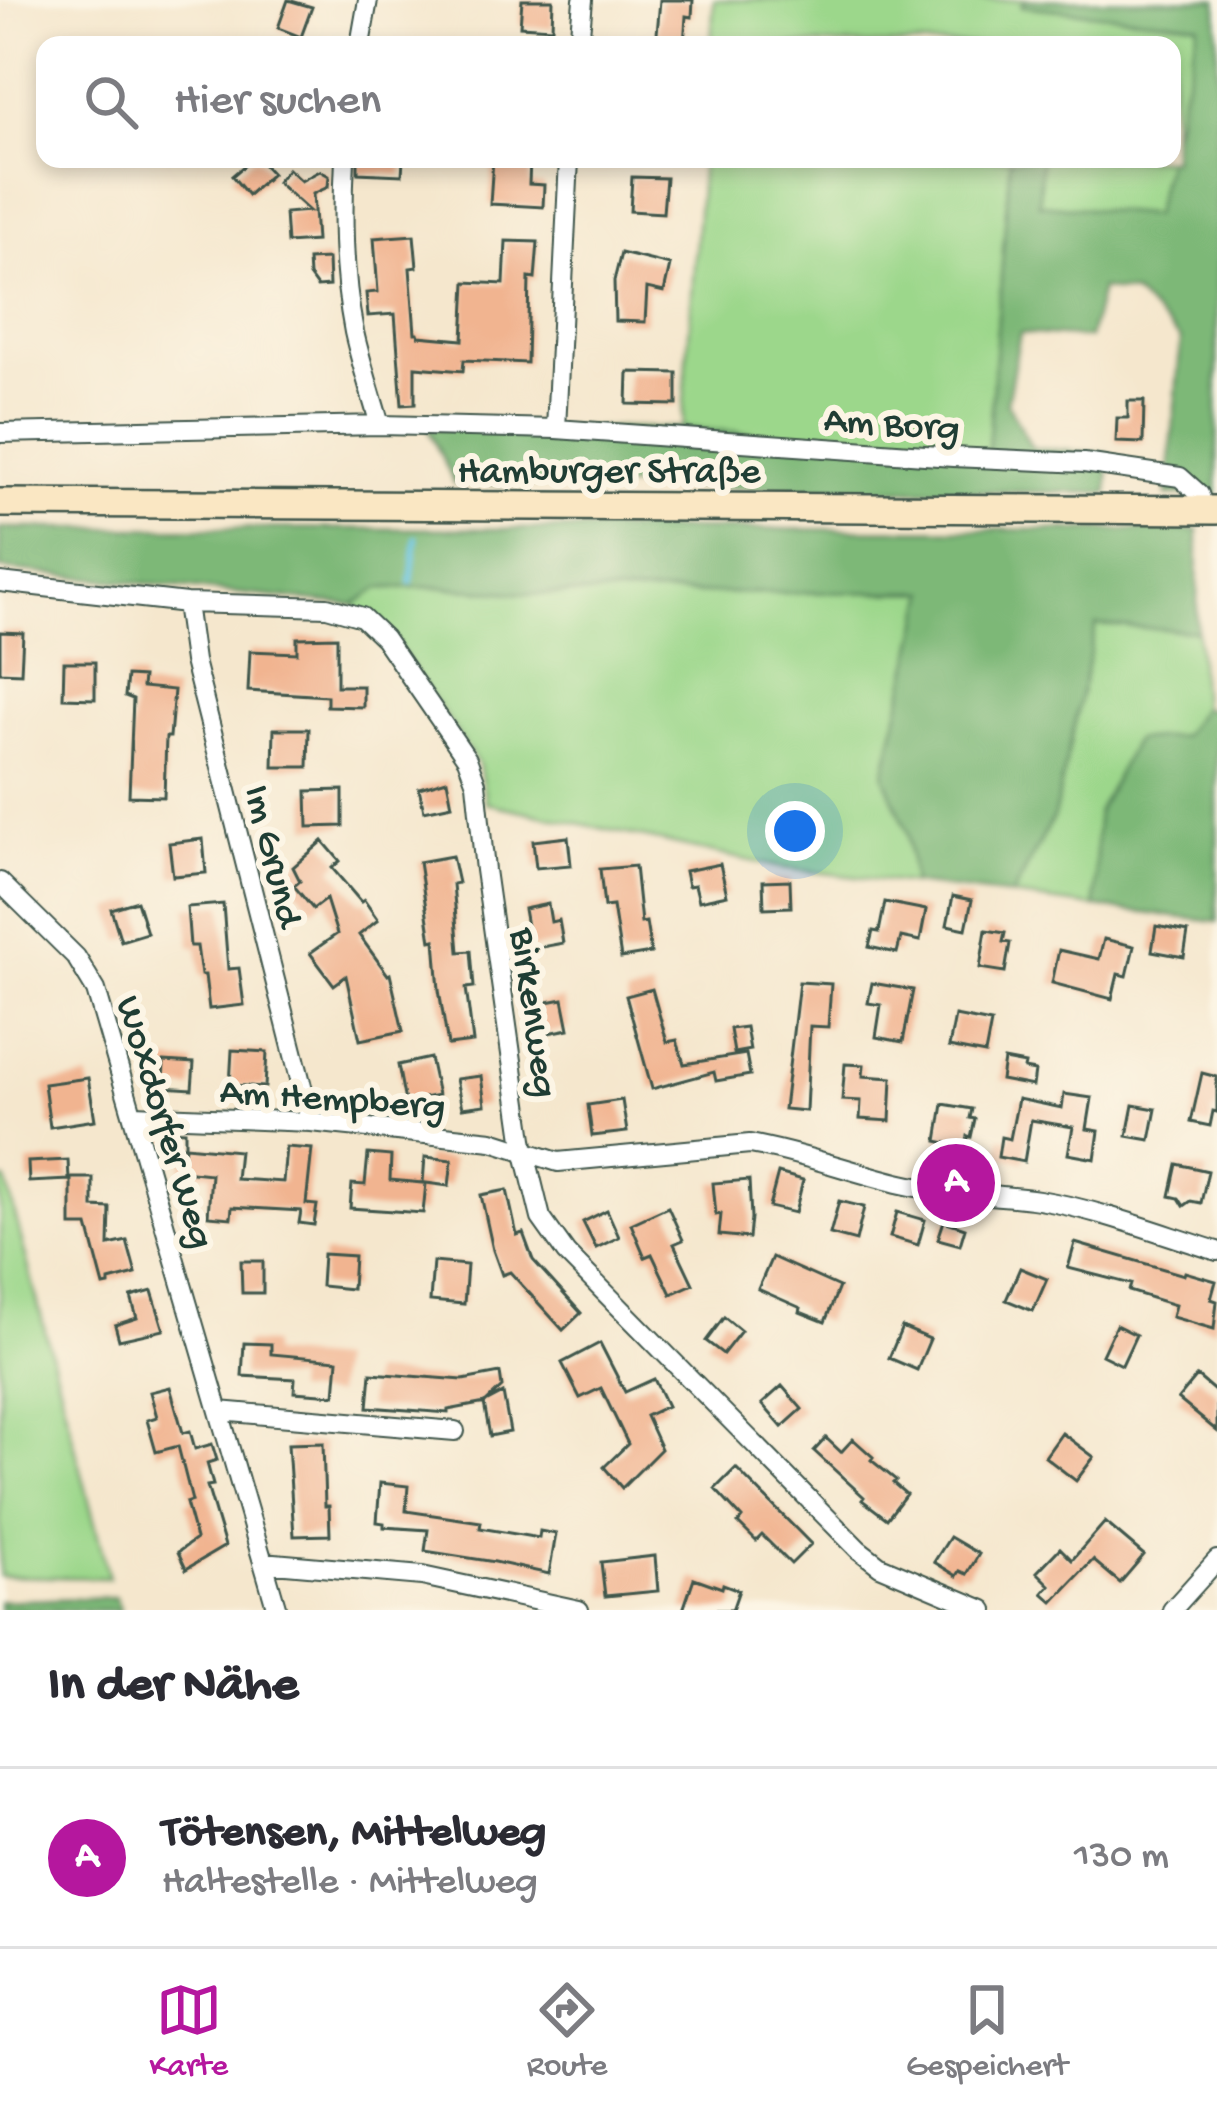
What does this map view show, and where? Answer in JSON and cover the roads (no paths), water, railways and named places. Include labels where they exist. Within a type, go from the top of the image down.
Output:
[{"type":"main road","name":"Hamburger Straße","points":[[0,503],[1211,510]]},
{"type":"street","points":[[362,36],[368,0]]},
{"type":"street","points":[[580,36],[583,0]]},
{"type":"street","points":[[345,168],[354,329],[380,424]]},
{"type":"street","points":[[556,429],[569,168]]},
{"type":"street","name":"Am Borg","points":[[0,433],[380,424],[556,429],[1084,463],[1180,477],[1211,510]]},
{"type":"street","name":"Birkenweg","points":[[0,582],[186,602],[327,607],[362,617],[384,638],[467,758],[476,783],[484,871],[525,1153],[541,1218],[566,1253],[857,1549],[880,1566],[983,1610]]},
{"type":"street","name":"Im Grund","points":[[186,602],[194,661],[311,1123]]},
{"type":"street","name":"Woxdorfer Weg","points":[[0,882],[76,957],[97,990],[277,1610]]},
{"type":"street","name":"Am Hempberg","points":[[134,1115],[311,1123],[492,1141],[558,1162],[751,1144],[902,1184],[1072,1207],[1217,1251]]},
{"type":"street","points":[[219,1411],[455,1431]]},
{"type":"street","points":[[1172,1610],[1217,1561]]},
{"type":"street","points":[[263,1562],[422,1576],[579,1610]]},
{"type":"waterway","points":[[411,582],[416,538]]},
{"type":"place","name":"Tötensen, Mittelweg","points":[[956,1183]]}]
